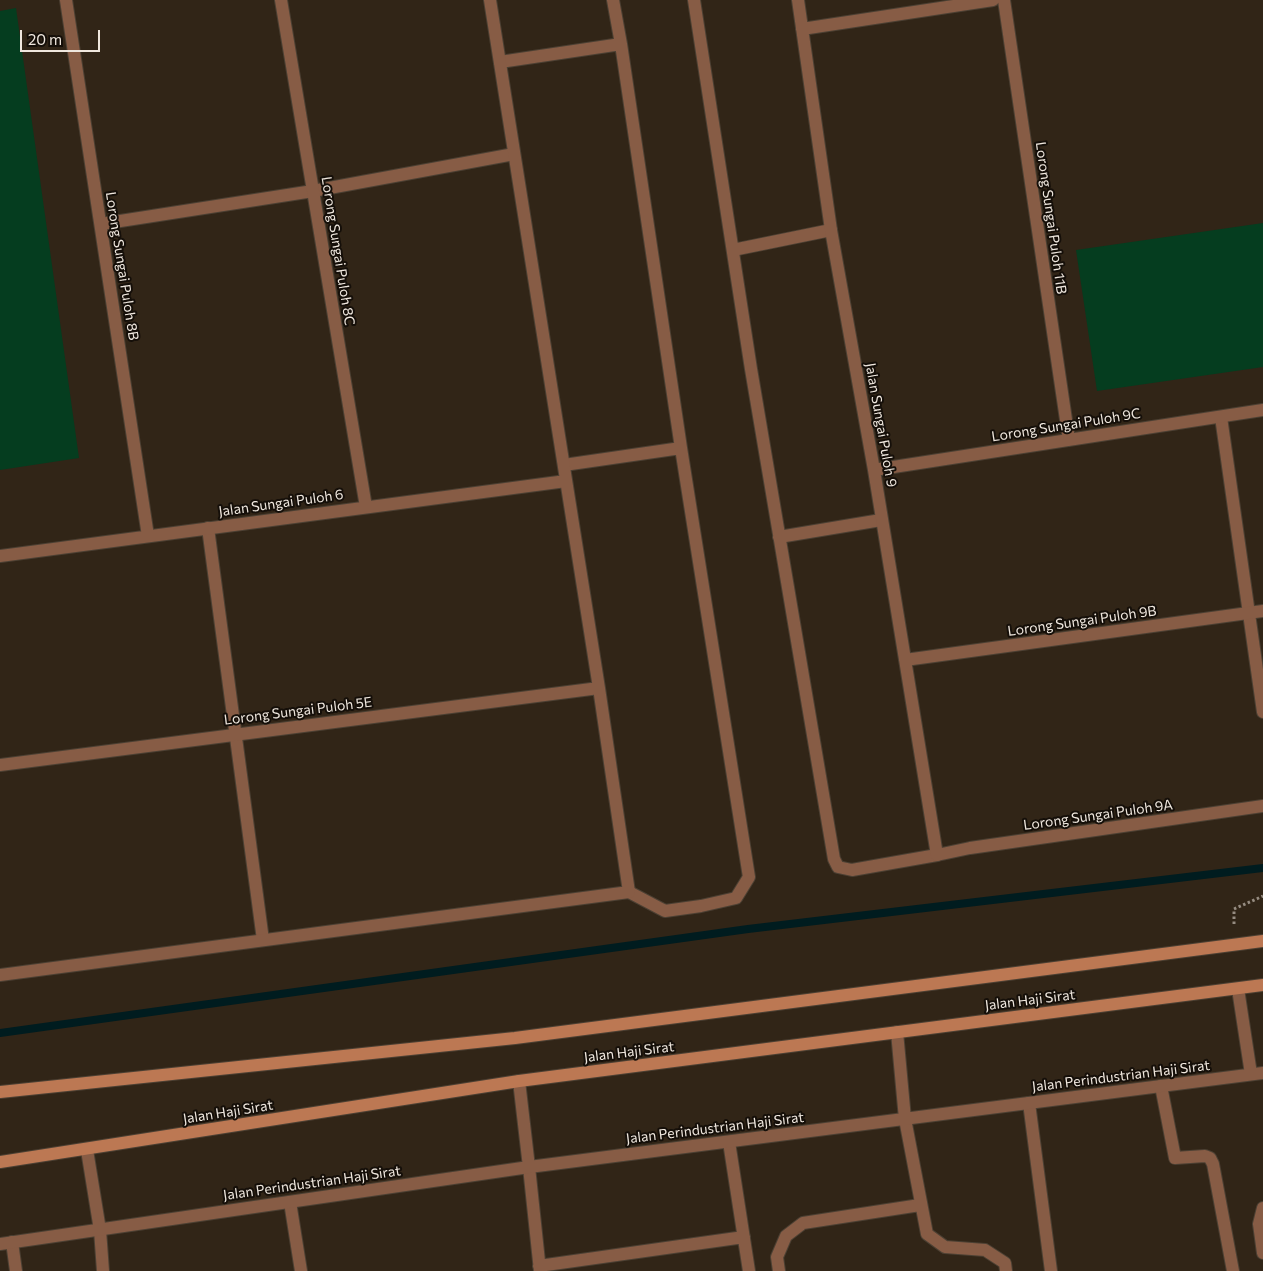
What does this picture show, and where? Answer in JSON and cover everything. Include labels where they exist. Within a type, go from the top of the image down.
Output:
[{"type":"main road","name":"Jalan Haji Sirat","points":[[0,1092],[515,1038],[1263,941]]},
{"type":"main road","name":"Jalan Haji Sirat","points":[[0,1162],[87,1150],[519,1081],[1263,985]]},
{"type":"street","name":"Lorong Sungai Puloh 8B","points":[[66,0],[148,536]]},
{"type":"street","name":"Lorong Sungai Puloh 8C","points":[[281,0],[366,507]]},
{"type":"street","points":[[490,0],[630,892]]},
{"type":"street","points":[[0,975],[630,892],[665,910],[736,898],[749,877],[613,0]]},
{"type":"street","points":[[694,0],[732,250],[779,537],[881,520]]},
{"type":"street","name":"Jalan Sungai Puloh 9","points":[[798,0],[832,230],[874,470],[937,855]]},
{"type":"street","points":[[802,29],[993,0]]},
{"type":"street","name":"Lorong Sungai Puloh 11B","points":[[1004,0],[1069,440]]},
{"type":"street","points":[[500,62],[620,44]]},
{"type":"street","points":[[100,224],[313,191],[514,154]]},
{"type":"street","points":[[732,250],[832,230]]},
{"type":"street","name":"Lorong Sungai Puloh 9C","points":[[874,470],[1263,410]]},
{"type":"street","points":[[1221,417],[1263,712]]},
{"type":"street","points":[[564,465],[681,448]]},
{"type":"street","name":"Jalan Sungai Puloh 6","points":[[0,556],[566,480]]},
{"type":"street","points":[[208,528],[264,940]]},
{"type":"street","name":"Lorong Sungai Puloh 9A","points":[[779,537],[834,859],[838,867],[852,870],[970,848],[1263,806]]},
{"type":"street","name":"Lorong Sungai Puloh 9B","points":[[905,660],[1263,611]]},
{"type":"street","name":"Lorong Sungai Puloh 5E","points":[[0,765],[599,688]]},
{"type":"street","name":"Jalan Perindustrian Haji Sirat","points":[[6,1243],[529,1167],[1257,1073],[1238,989]]},
{"type":"street","points":[[897,1032],[906,1119],[920,1205],[927,1234],[945,1247],[985,1250],[1005,1263],[1006,1271]]},
{"type":"street","points":[[519,1081],[540,1268],[744,1237]]},
{"type":"street","points":[[1161,1086],[1175,1158],[1205,1156],[1210,1158],[1213,1164],[1233,1271]]},
{"type":"street","points":[[1029,1103],[1051,1271]]},
{"type":"street","points":[[730,1142],[749,1271]]},
{"type":"street","points":[[87,1150],[100,1230],[103,1271]]},
{"type":"street","points":[[290,1202],[301,1271]]},
{"type":"street","points":[[779,1271],[777,1257],[786,1236],[803,1223],[920,1205]]},
{"type":"street","points":[[1263,1208],[1259,1224],[1263,1253]]},
{"type":"street","points":[[6,1243],[16,1271]]},
{"type":"path","points":[[1234,945],[1234,909],[1263,896]]},
{"type":"green space","points":[[16,8],[79,458],[0,470],[0,11]]},
{"type":"green space","points":[[1263,223],[1263,367],[1097,391],[1076,250]]},
{"type":"waterway","points":[[0,1033],[748,929],[1263,868]]}]
